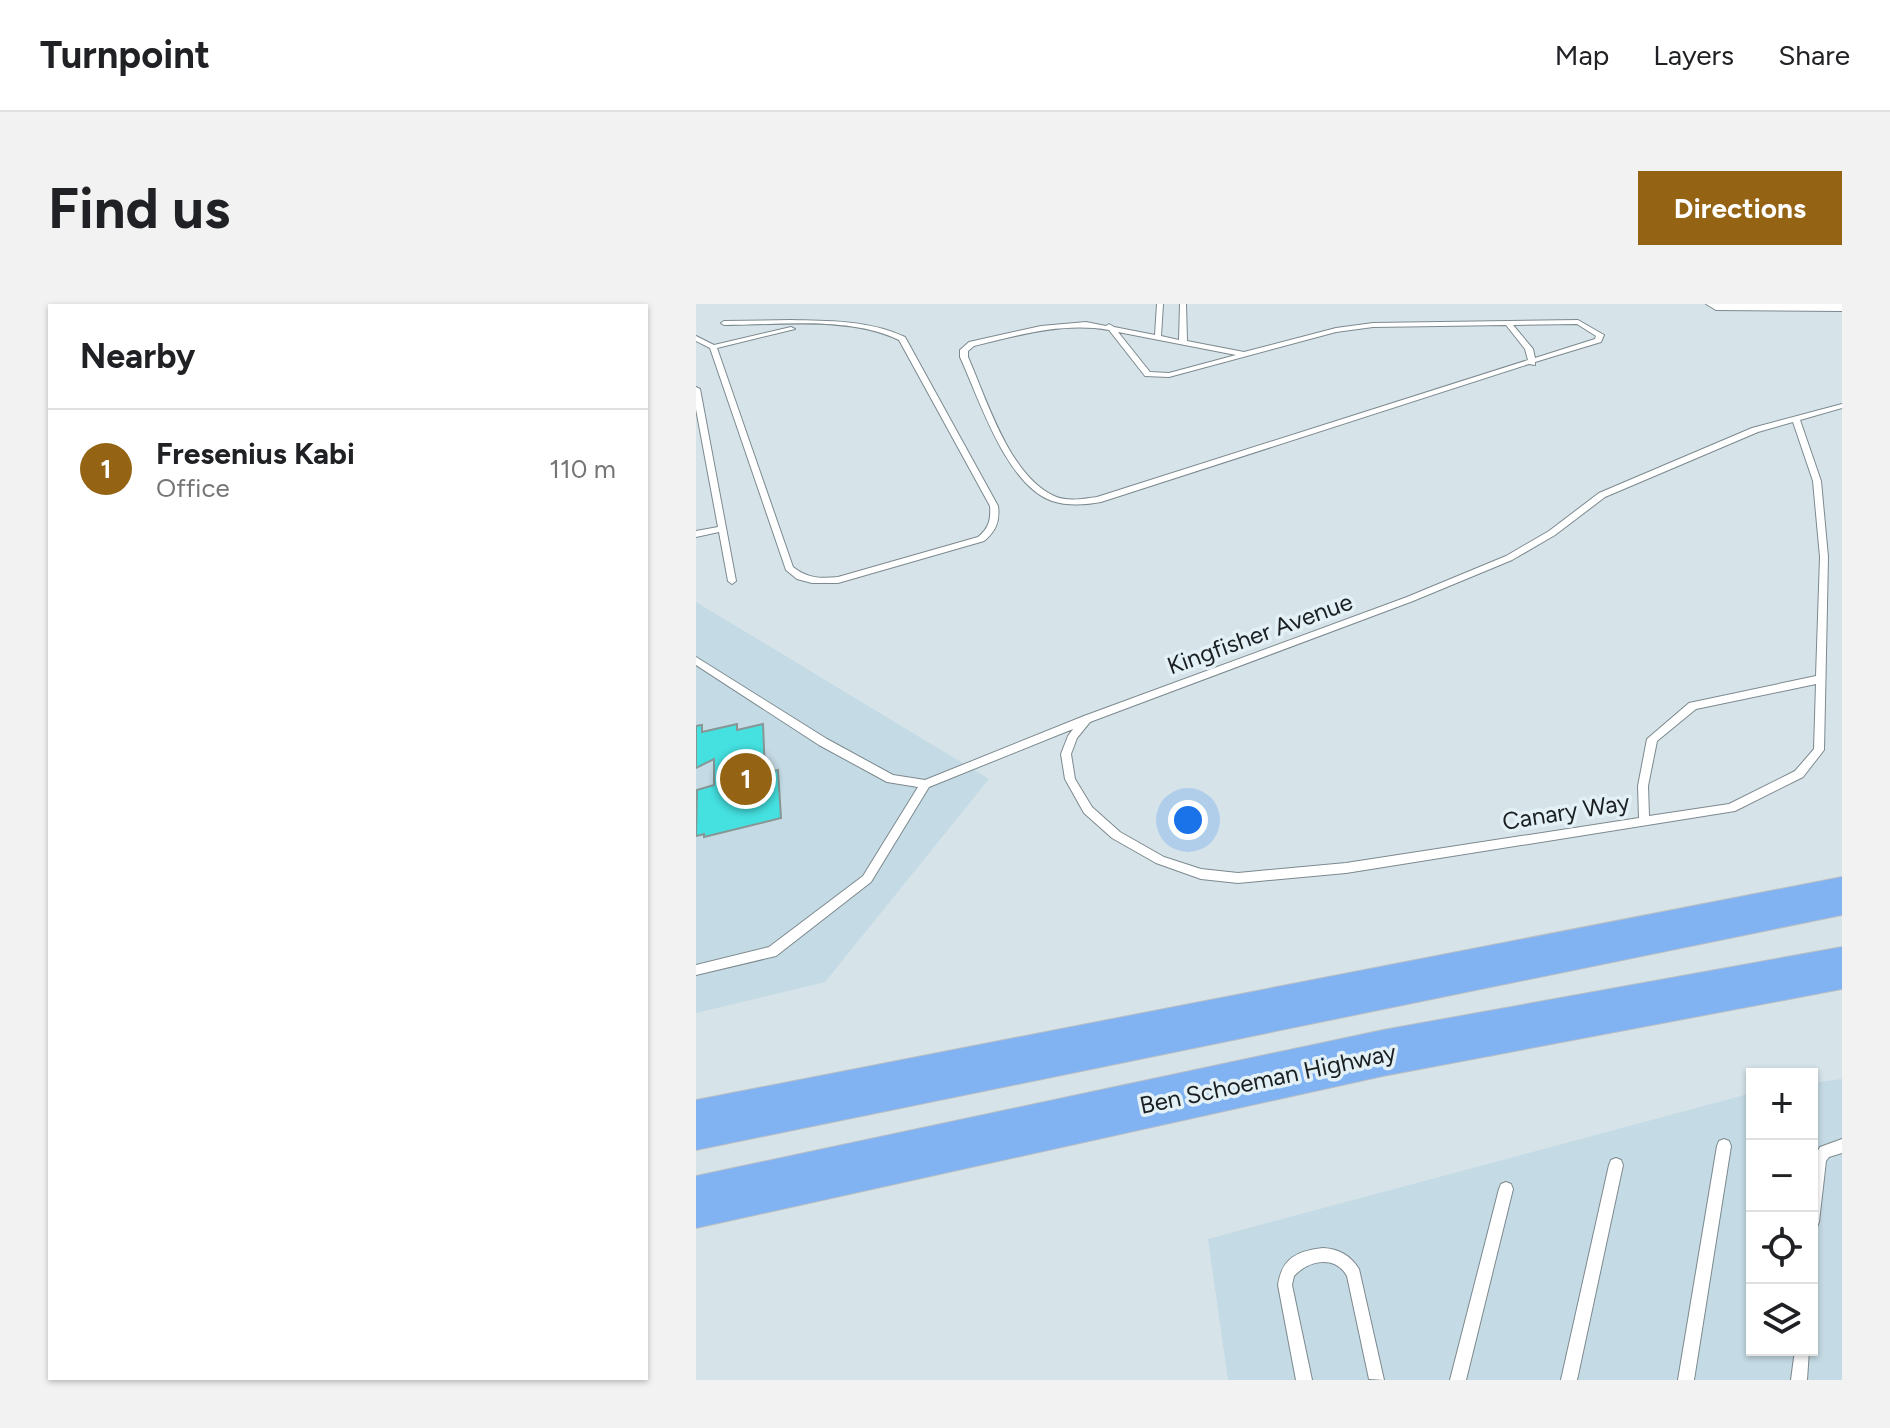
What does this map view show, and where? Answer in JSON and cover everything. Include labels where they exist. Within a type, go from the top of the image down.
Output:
[{"type":"highway","points":[[696,1125],[1842,896]]},
{"type":"highway","name":"Ben Schoeman Highway","points":[[696,1202],[1383,1053],[1842,968]]},
{"type":"main road","points":[[1716,304],[1842,306]]},
{"type":"lane","points":[[1158,336],[1160,304]]},
{"type":"lane","points":[[1183,304],[1183,342]]},
{"type":"lane","points":[[1109,326],[1148,374],[1169,375],[1336,330],[1373,325],[1578,322],[1600,335],[1598,340],[1587,346],[1098,500],[1077,502],[1052,498],[1034,488],[1014,464],[964,357],[964,350],[972,344],[1041,328],[1086,324],[1109,326],[1244,354]]},
{"type":"lane","points":[[713,347],[789,568],[799,578],[815,583],[838,580],[981,539],[992,530],[996,520],[994,506],[902,339],[892,331],[878,327],[724,323]]},
{"type":"lane","points":[[696,338],[713,347],[811,324]]},
{"type":"lane","points":[[1509,324],[1529,349],[1532,363]]},
{"type":"lane","points":[[696,391],[732,581]]},
{"type":"lane","name":"Kingfisher Avenue","points":[[925,784],[1088,719],[1410,599],[1509,558],[1552,533],[1602,495],[1755,430],[1842,406]]},
{"type":"lane","name":"Canary Way","points":[[1088,719],[1073,736],[1066,754],[1070,779],[1088,810],[1127,842],[1160,860],[1201,874],[1238,878],[1346,868],[1731,808],[1799,774],[1819,750],[1824,557],[1817,481],[1796,418]]},
{"type":"lane","points":[[696,462],[709,458]]},
{"type":"lane","points":[[696,534],[722,529]]},
{"type":"lane","points":[[696,660],[823,742],[891,779],[925,784],[867,879],[772,952],[696,970]]},
{"type":"lane","points":[[1644,820],[1643,786],[1652,739],[1693,706],[1821,679]]},
{"type":"lane","points":[[1686,1380],[1724,1146]]},
{"type":"lane","points":[[1813,1212],[1820,1159],[1825,1152],[1842,1146]]},
{"type":"lane","points":[[1569,1380],[1616,1165]]},
{"type":"lane","points":[[1458,1380],[1506,1189]]},
{"type":"lane","points":[[1304,1380],[1285,1285],[1287,1272],[1302,1259],[1335,1254],[1347,1260],[1354,1274],[1378,1380],[1369,1380]]},
{"type":"lane","points":[[1799,1380],[1801,1356]]},
{"type":"shaded area","points":[[696,602],[989,779],[825,982],[696,1013]]},
{"type":"shaded area","points":[[1842,1079],[1842,1380],[1228,1380],[1208,1239],[1746,1095],[1746,1356],[1818,1356],[1818,1082]]},
{"type":"building","points":[[737,724],[737,730],[763,724],[765,773],[778,770],[781,818],[704,837],[704,834],[696,836],[697,790],[714,785],[714,759],[696,768],[696,726],[702,725],[702,732]]},
{"type":"place","name":"Fresenius Kabi","points":[[746,779]]}]
